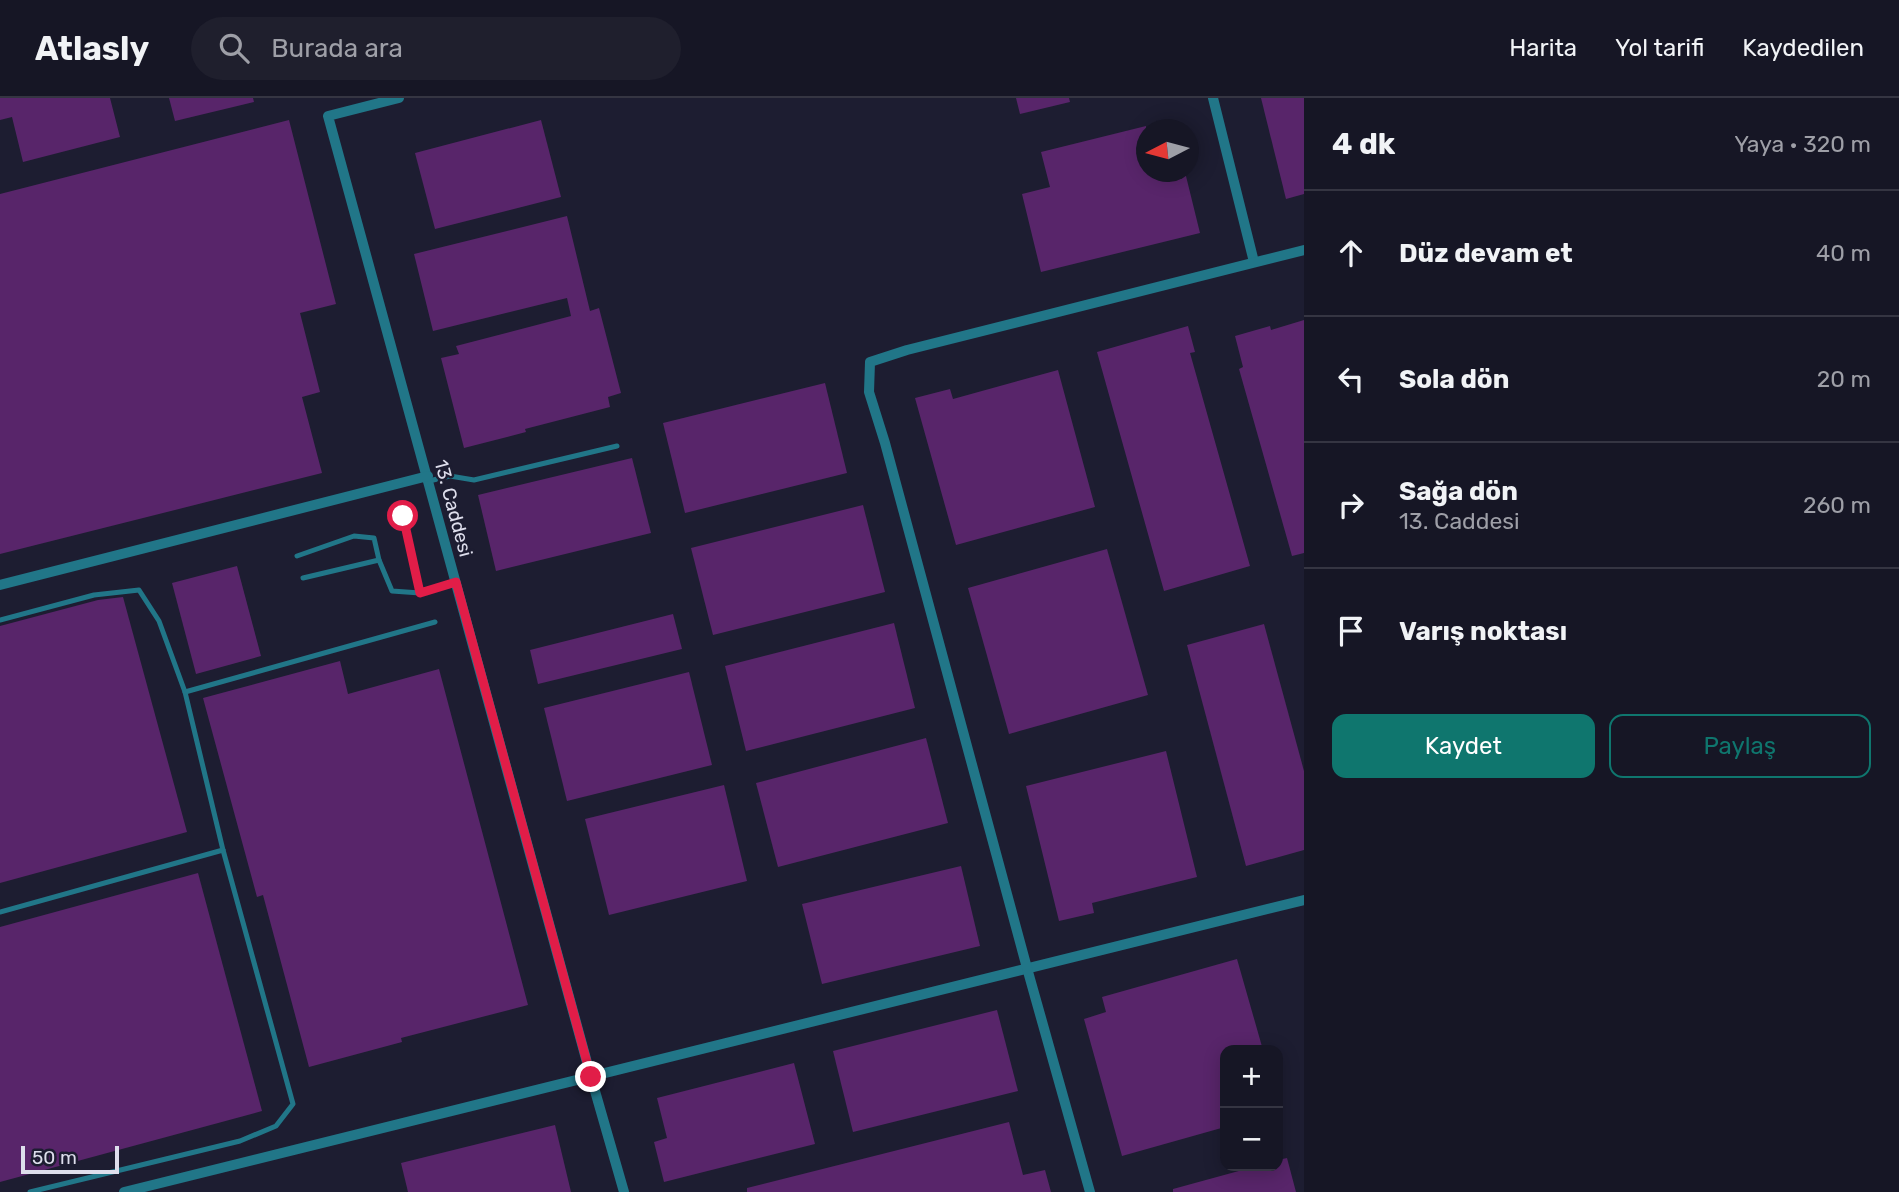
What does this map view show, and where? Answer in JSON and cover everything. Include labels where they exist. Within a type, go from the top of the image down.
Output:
[{"type":"street","name":"13. Caddesi","points":[[399,98],[328,116],[624,1192]]},
{"type":"street","points":[[1213,98],[1254,262]]},
{"type":"street","points":[[1090,1192],[869,392],[870,362],[907,350],[1304,250]]},
{"type":"street","points":[[0,585],[428,478]]},
{"type":"street","points":[[124,1192],[1304,900]]},
{"type":"lane","points":[[428,478],[450,476],[474,480],[617,446]]},
{"type":"lane","points":[[403,516],[420,593]]},
{"type":"lane","points":[[297,556],[354,536],[374,538],[379,560],[392,591],[420,593],[456,582]]},
{"type":"lane","points":[[303,578],[379,560]]},
{"type":"lane","points":[[0,620],[94,595],[139,590],[159,621],[185,692],[223,850],[293,1104],[276,1126],[240,1141],[30,1192]]},
{"type":"lane","points":[[185,692],[436,622]]},
{"type":"lane","points":[[0,912],[223,850]]},
{"type":"building","points":[[0,98],[110,98],[120,137],[23,162],[12,117],[0,120]]},
{"type":"building","points":[[169,98],[253,98],[254,102],[175,121]]},
{"type":"building","points":[[1016,98],[1069,98],[1070,102],[1020,114]]},
{"type":"building","points":[[1261,98],[1304,98],[1304,194],[1286,199]]},
{"type":"building","points":[[289,120],[336,304],[300,313],[320,392],[302,397],[322,473],[0,554],[0,194]]},
{"type":"building","points":[[541,120],[561,197],[435,229],[415,153]]},
{"type":"building","points":[[1136,128],[1136,182],[1187,182],[1200,233],[1041,272],[1022,194],[1050,187],[1041,152]]},
{"type":"building","points":[[567,216],[590,311],[599,308],[621,393],[608,397],[610,407],[464,448],[441,358],[459,354],[456,346],[571,316],[567,298],[433,331],[414,254]]},
{"type":"building","points":[[1304,320],[1304,553],[1292,556],[1239,369],[1243,367],[1235,336],[1270,326],[1271,330]]},
{"type":"building","points":[[1188,326],[1195,352],[1190,353],[1250,566],[1164,591],[1097,352]]},
{"type":"building","points":[[1058,370],[1095,507],[956,545],[915,398],[950,389],[953,399]]},
{"type":"building","points":[[825,383],[847,473],[685,513],[663,423]]},
{"type":"building","points":[[632,458],[651,533],[496,571],[478,495]]},
{"type":"building","points":[[863,505],[885,592],[713,635],[691,548]]},
{"type":"building","points":[[1107,549],[1148,695],[1009,734],[968,588]]},
{"type":"building","points":[[237,566],[261,656],[196,674],[172,583]]},
{"type":"building","points":[[123,597],[187,832],[0,883],[0,626],[98,600]]},
{"type":"building","points":[[673,614],[682,649],[538,684],[530,650]]},
{"type":"building","points":[[894,623],[915,708],[746,751],[725,666]]},
{"type":"building","points":[[1264,624],[1304,771],[1304,850],[1246,866],[1187,645]]},
{"type":"building","points":[[340,661],[348,694],[439,669],[528,1005],[401,1038],[402,1042],[309,1067],[263,895],[257,897],[203,698]]},
{"type":"building","points":[[689,672],[712,765],[567,801],[544,708]]},
{"type":"building","points":[[926,738],[948,823],[778,867],[756,783]]},
{"type":"building","points":[[1166,751],[1197,877],[1092,903],[1094,913],[1059,921],[1026,786]]},
{"type":"building","points":[[724,785],[747,881],[609,915],[585,819]]},
{"type":"building","points":[[961,866],[980,946],[822,984],[802,904]]},
{"type":"building","points":[[198,873],[262,1111],[0,1182],[0,927]]},
{"type":"building","points":[[1237,959],[1262,1045],[1220,1045],[1220,1128],[1122,1156],[1084,1019],[1106,1012],[1102,997]]},
{"type":"building","points":[[997,1010],[1018,1091],[853,1132],[833,1051]]},
{"type":"building","points":[[794,1063],[815,1144],[664,1182],[654,1142],[667,1138],[657,1098]]},
{"type":"building","points":[[1009,1122],[1023,1175],[1045,1170],[1051,1192],[747,1192],[747,1188]]},
{"type":"building","points":[[555,1125],[571,1192],[408,1192],[401,1163]]},
{"type":"building","points":[[1287,1158],[1296,1192],[1173,1192],[1173,1189],[1239,1171],[1283,1171],[1283,1159]]},
{"type":"route","points":[[403,516],[420,593],[456,582],[591,1077]]}]
